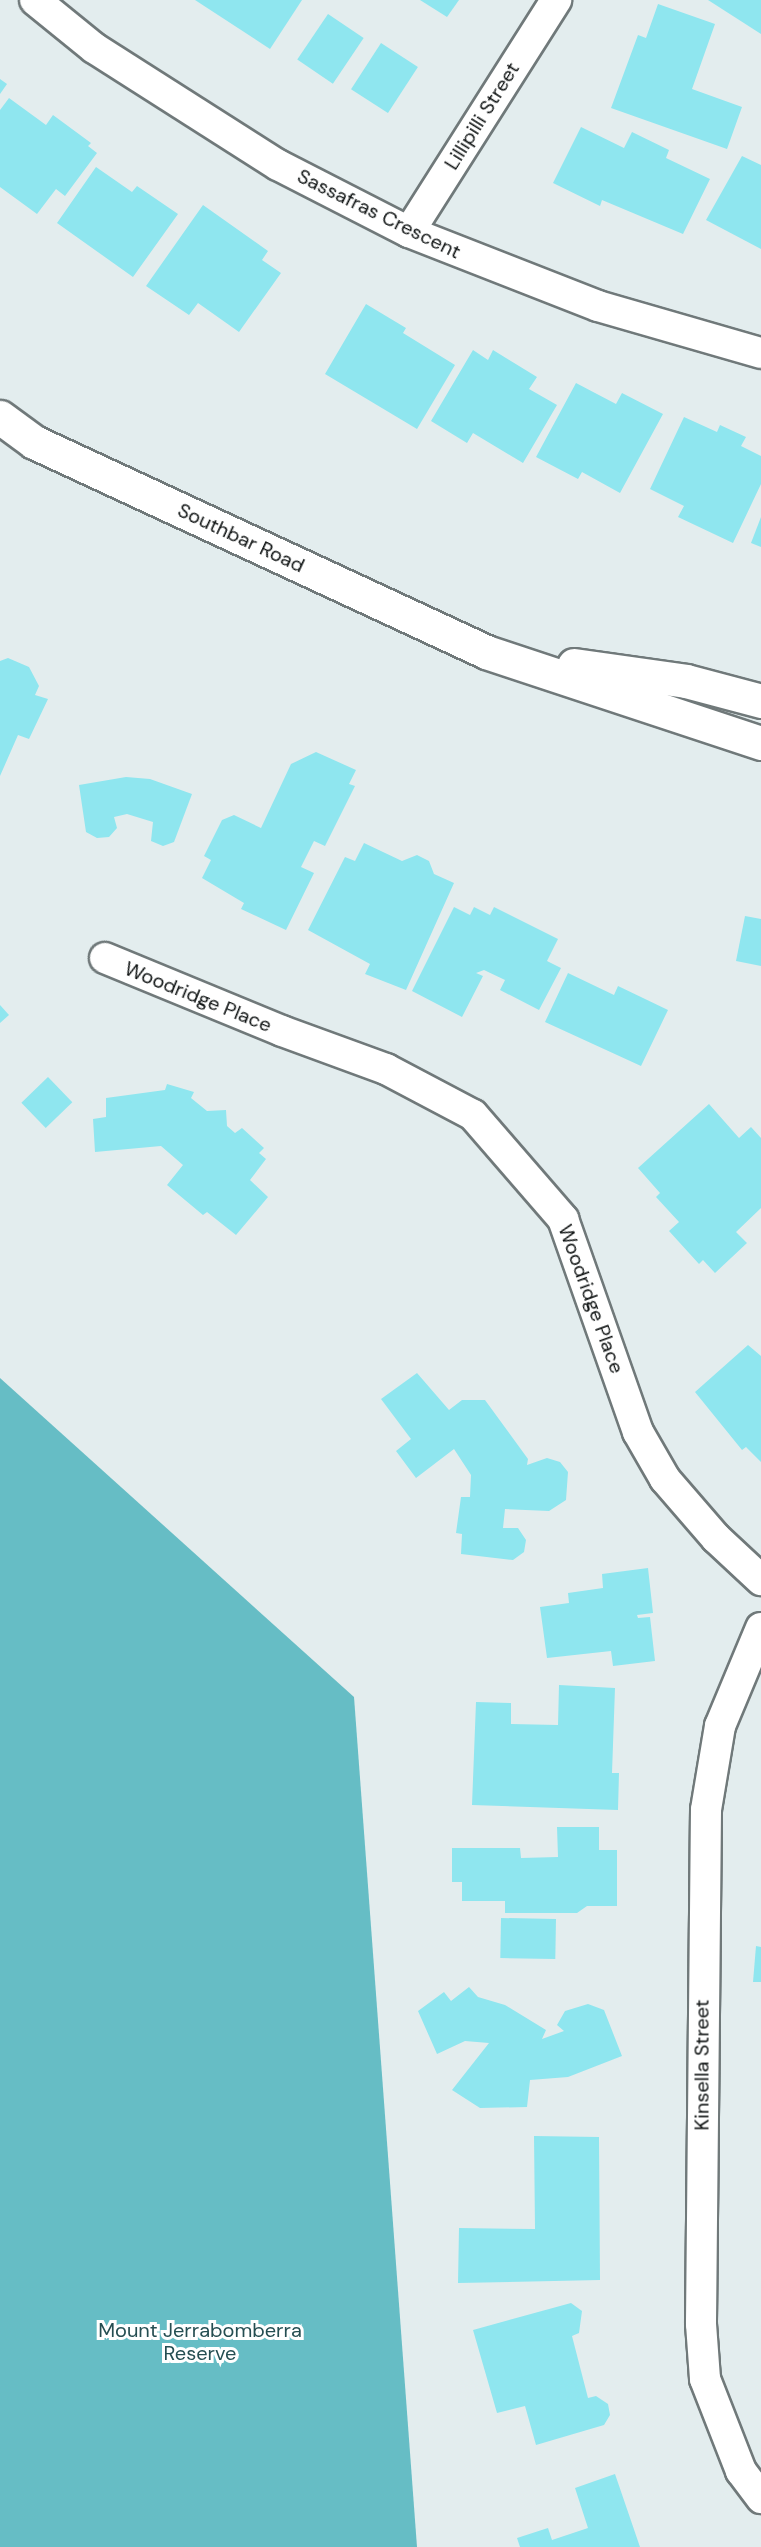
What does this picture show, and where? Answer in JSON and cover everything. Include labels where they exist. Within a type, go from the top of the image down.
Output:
[{"type":"main road","name":"Southbar Road","points":[[0,417],[34,442],[486,652],[761,742]]},
{"type":"main road","name":"Southbar Road","points":[[486,652],[686,681],[761,701]]},
{"type":"street","name":"Sassafras Crescent","points":[[34,0],[94,48],[278,165],[409,232],[598,306],[761,353]]},
{"type":"street","name":"Lillipilli Street","points":[[409,232],[556,0]]},
{"type":"street","name":"Woodridge Place","points":[[105,958],[282,1031],[386,1069],[472,1115],[563,1219],[638,1432],[665,1479],[716,1538],[761,1580]]},
{"type":"street","name":"Kinsella Street","points":[[761,1628],[720,1726],[706,1810],[701,2324],[705,2379],[741,2471],[761,2498]]},
{"type":"green space","name":"Mount Jerrabomberra Reserve","points":[[0,1378],[354,1697],[417,2547],[0,2547]]},
{"type":"building","points":[[195,0],[302,0],[270,49]]},
{"type":"building","points":[[420,0],[459,0],[447,17]]},
{"type":"building","points":[[708,0],[761,0],[761,34]]},
{"type":"building","points":[[658,4],[715,24],[692,89],[742,107],[727,149],[611,108],[638,35],[646,38]]},
{"type":"building","points":[[328,14],[364,38],[333,84],[297,60]]},
{"type":"building","points":[[381,43],[418,67],[388,113],[351,89]]},
{"type":"building","points":[[0,79],[7,84],[0,94]]},
{"type":"building","points":[[9,98],[46,125],[53,115],[91,143],[88,146],[97,153],[65,196],[56,189],[37,214],[0,187],[0,110]]},
{"type":"building","points":[[581,127],[624,148],[632,132],[669,150],[666,158],[710,179],[683,234],[602,200],[600,206],[553,183]]},
{"type":"building","points":[[742,156],[761,165],[761,249],[706,220]]},
{"type":"building","points":[[96,167],[132,192],[137,186],[178,214],[133,277],[57,223]]},
{"type":"building","points":[[203,205],[268,251],[262,260],[281,273],[239,332],[198,303],[189,315],[146,286]]},
{"type":"building","points":[[366,304],[406,328],[403,333],[455,365],[417,429],[325,374]]},
{"type":"building","points":[[473,350],[488,360],[493,350],[537,377],[529,389],[557,405],[523,463],[473,433],[467,443],[431,421]]},
{"type":"building","points":[[576,383],[616,404],[622,393],[663,414],[620,493],[582,472],[578,479],[536,457]]},
{"type":"building","points":[[684,417],[717,432],[720,425],[746,437],[741,446],[761,456],[761,484],[733,543],[678,517],[684,506],[650,489]]},
{"type":"building","points":[[761,517],[761,547],[751,543]]},
{"type":"building","points":[[8,658],[29,667],[39,686],[35,695],[48,699],[29,739],[18,735],[0,776],[0,661]]},
{"type":"building","points":[[316,752],[356,770],[349,784],[355,786],[325,846],[314,841],[301,867],[314,873],[286,930],[241,909],[244,903],[202,878],[211,860],[204,856],[222,820],[234,815],[261,828],[291,764]]},
{"type":"building","points":[[126,777],[150,779],[192,794],[174,842],[163,846],[151,841],[153,822],[127,814],[114,817],[117,828],[109,837],[97,838],[86,832],[79,785]]},
{"type":"building","points":[[364,843],[402,861],[417,855],[429,861],[434,874],[454,883],[406,990],[365,974],[370,964],[308,930],[345,857],[355,861]]},
{"type":"building","points":[[454,907],[470,915],[474,907],[490,915],[494,907],[558,939],[547,961],[561,968],[539,1010],[500,990],[505,980],[484,970],[476,973],[483,976],[462,1017],[412,991]]},
{"type":"building","points":[[745,916],[761,919],[761,966],[736,961]]},
{"type":"building","points":[[568,973],[614,995],[618,986],[668,1010],[641,1066],[545,1022]]},
{"type":"building","points":[[0,1005],[9,1015],[0,1023]]},
{"type":"building","points":[[48,1077],[72,1102],[46,1128],[21,1103]]},
{"type":"building","points":[[167,1084],[194,1092],[191,1098],[207,1111],[226,1110],[227,1126],[235,1133],[242,1128],[264,1148],[259,1153],[266,1159],[250,1180],[268,1197],[236,1235],[207,1212],[203,1215],[167,1185],[183,1165],[161,1146],[95,1152],[93,1119],[106,1117],[106,1098],[165,1090]]},
{"type":"building","points":[[709,1104],[739,1138],[751,1127],[761,1138],[761,1208],[736,1232],[747,1243],[715,1273],[703,1260],[699,1264],[669,1231],[679,1222],[656,1197],[660,1193],[638,1168]]},
{"type":"building","points":[[748,1345],[761,1356],[761,1462],[746,1447],[742,1450],[695,1392]]},
{"type":"building","points":[[417,1373],[449,1410],[462,1400],[485,1400],[528,1459],[527,1465],[547,1458],[560,1462],[568,1472],[566,1500],[549,1511],[505,1509],[503,1528],[518,1528],[526,1540],[524,1552],[513,1560],[461,1554],[462,1534],[456,1533],[461,1497],[470,1497],[471,1475],[454,1449],[416,1478],[396,1451],[411,1439],[381,1399]]},
{"type":"building","points":[[648,1568],[653,1613],[637,1615],[638,1618],[650,1617],[655,1661],[613,1666],[611,1651],[547,1658],[540,1607],[569,1603],[568,1593],[603,1588],[602,1574]]},
{"type":"building","points":[[559,1685],[615,1688],[612,1773],[619,1773],[618,1810],[472,1805],[476,1702],[511,1703],[511,1724],[558,1725]]},
{"type":"building","points":[[557,1827],[599,1827],[599,1850],[617,1850],[617,1906],[587,1906],[577,1913],[505,1913],[505,1901],[462,1901],[462,1882],[452,1882],[452,1848],[520,1848],[521,1858],[558,1857]]},
{"type":"building","points":[[501,1918],[556,1919],[555,1959],[500,1958]]},
{"type":"building","points":[[756,1946],[761,1947],[761,1982],[753,1982]]},
{"type":"building","points":[[469,1987],[478,1997],[505,2005],[546,2030],[542,2039],[564,2031],[557,2025],[565,2011],[588,2004],[604,2010],[622,2056],[568,2077],[530,2080],[527,2107],[480,2108],[452,2090],[489,2043],[465,2041],[437,2054],[418,2011],[444,1992],[451,2001]]},
{"type":"building","points":[[534,2136],[599,2137],[600,2280],[458,2283],[459,2228],[535,2229]]},
{"type":"building","points":[[571,2303],[582,2311],[579,2333],[572,2336],[588,2398],[596,2396],[608,2404],[610,2415],[604,2425],[536,2445],[525,2406],[497,2413],[473,2330]]},
{"type":"building","points":[[615,2474],[640,2547],[520,2547],[517,2538],[548,2528],[552,2540],[588,2528],[575,2488]]}]
